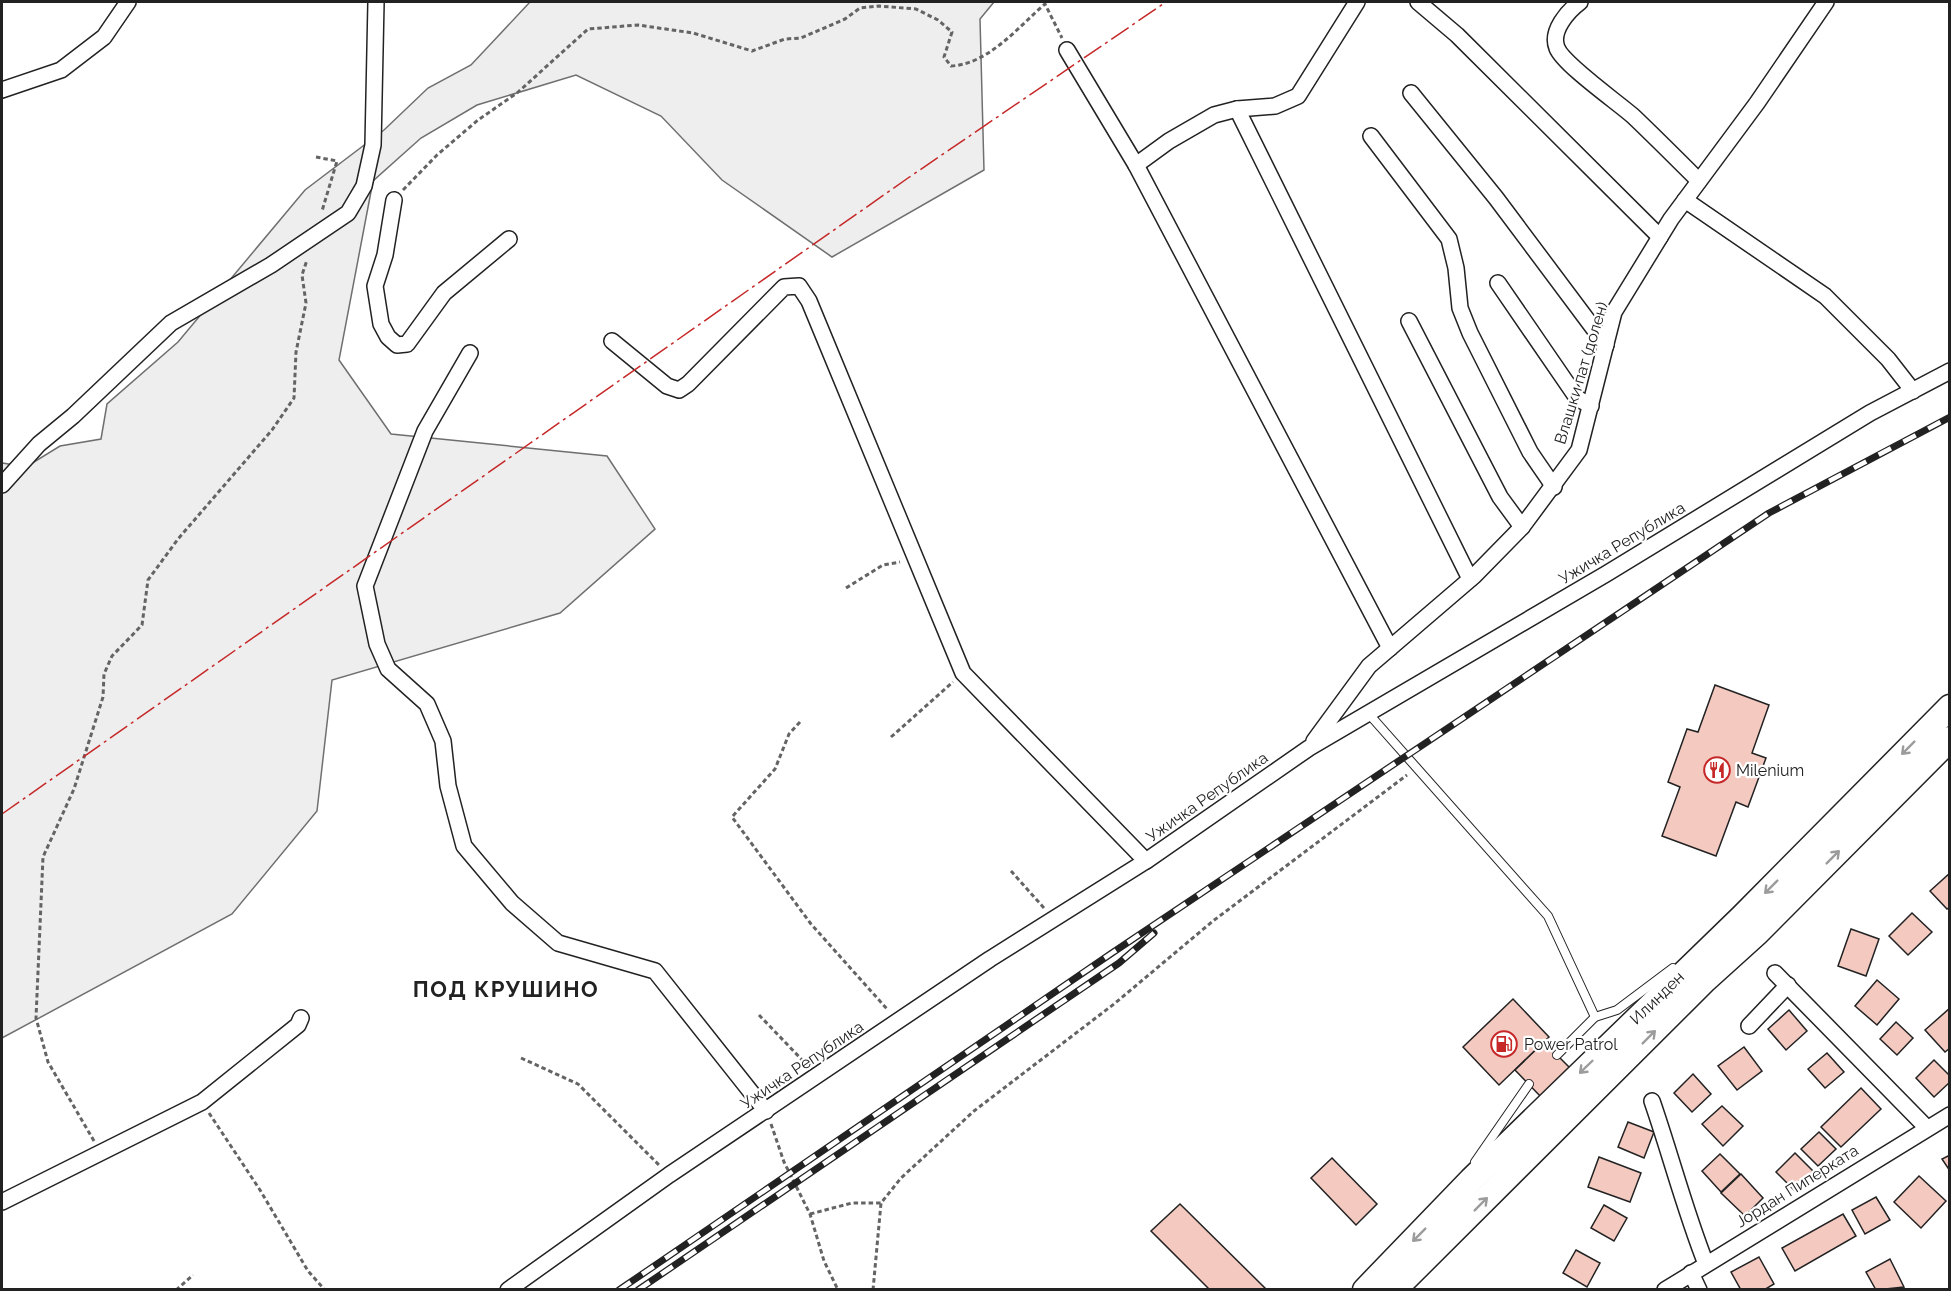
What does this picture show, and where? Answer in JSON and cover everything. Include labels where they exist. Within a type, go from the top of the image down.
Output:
[{"type":"main road","name":"Илинден","points":[[1365,1290],[1471,1180],[1742,917],[1950,707]]},
{"type":"main road","name":"Илинден","points":[[1395,1290],[1950,739]]},
{"type":"street","points":[[2,90],[61,70],[104,38],[128,2]]},
{"type":"street","points":[[2,485],[39,444],[73,416],[171,323],[271,265],[348,213],[364,186],[373,145],[376,2]]},
{"type":"street","points":[[1136,165],[1169,141],[1214,115],[1237,109],[1275,106],[1298,96],[1357,2]]},
{"type":"street","points":[[1418,2],[1457,35],[1660,237]]},
{"type":"street","points":[[1581,2],[1560,24],[1556,47],[1566,60],[1632,115],[1699,181]]},
{"type":"street","name":"Влашки пат (долен)","points":[[1309,748],[1369,666],[1470,579],[1522,528],[1554,487],[1579,450],[1614,312],[1685,200],[1757,103],[1826,2]]},
{"type":"street","points":[[1067,50],[1136,165],[1390,648]]},
{"type":"street","points":[[1411,93],[1496,198],[1606,345]]},
{"type":"street","points":[[1237,109],[1470,579]]},
{"type":"street","points":[[1371,136],[1449,239],[1456,268],[1460,308],[1470,333],[1530,452],[1554,487]]},
{"type":"street","points":[[394,200],[385,255],[375,286],[381,324],[388,337],[397,345],[407,344],[444,293],[509,239]]},
{"type":"street","points":[[1685,200],[1825,296],[1888,359],[1913,390]]},
{"type":"street","points":[[1498,283],[1577,398],[1591,406]]},
{"type":"street","points":[[612,341],[668,386],[679,390],[688,384],[784,287],[799,286],[809,302],[963,673],[1146,861]]},
{"type":"street","points":[[1409,321],[1500,497],[1522,528]]},
{"type":"street","points":[[470,353],[425,431],[365,586],[377,644],[388,669],[427,704],[443,741],[448,786],[464,846],[512,903],[558,943],[655,971],[766,1111]]},
{"type":"street","name":"Ужичка Република","points":[[508,1290],[669,1175],[1054,918],[1146,861],[1309,748],[1606,574],[1870,413],[1950,371]]},
{"type":"street","points":[[1774,973],[1927,1128]]},
{"type":"street","points":[[1749,1026],[1788,985]]},
{"type":"street","points":[[2,1202],[202,1102],[298,1025],[301,1018]]},
{"type":"street","points":[[1652,1101],[1672,1160],[1684,1208],[1706,1264]]},
{"type":"street","name":"Јордан Пиперката","points":[[1665,1290],[1950,1115]]},
{"type":"street","points":[[1691,1273],[1699,1290]]},
{"type":"lane","points":[[1368,713],[1548,916],[1595,1017]]},
{"type":"lane","points":[[1557,1055],[1595,1017],[1617,1010],[1742,917]]},
{"type":"lane","points":[[1445,1209],[1529,1084]]},
{"type":"path","points":[[394,200],[437,155],[478,120],[517,93],[588,29],[638,25],[693,33],[752,51],[785,39],[801,38],[845,19],[866,2]]},
{"type":"path","points":[[860,8],[879,6],[916,9],[938,20],[952,32],[944,57],[951,66],[968,64],[992,51],[1045,4],[1067,50]]},
{"type":"path","points":[[316,157],[337,161],[321,213]]},
{"type":"path","points":[[100,1153],[48,1062],[36,1018],[43,857],[74,789],[103,697],[104,674],[112,656],[142,625],[148,580],[178,539],[272,430],[294,398],[296,352],[306,303],[302,275],[308,255]]},
{"type":"path","points":[[846,588],[883,565],[916,560]]},
{"type":"path","points":[[891,737],[963,673]]},
{"type":"path","points":[[800,722],[789,734],[775,770],[732,817],[811,924],[898,1022]]},
{"type":"path","points":[[873,1290],[881,1203],[902,1178],[974,1111],[1114,1004],[1213,921],[1418,767]]},
{"type":"path","points":[[1011,871],[1054,918]]},
{"type":"path","points":[[759,1015],[817,1076]]},
{"type":"path","points":[[521,1058],[578,1084],[669,1175]]},
{"type":"path","points":[[202,1102],[260,1190],[308,1271],[325,1290]]},
{"type":"path","points":[[766,1111],[784,1162],[810,1214],[824,1261],[838,1290]]},
{"type":"path","points":[[810,1214],[852,1203],[881,1203]]},
{"type":"path","points":[[176,1290],[193,1275]]},
{"type":"shaded area","points":[[530,2],[994,2],[980,19],[984,170],[832,257],[722,180],[661,116],[576,75],[477,105],[421,138],[373,181],[339,360],[391,434],[607,456],[655,529],[560,613],[332,680],[317,811],[232,914],[2,1038],[2,463],[26,467],[60,446],[101,439],[107,404],[178,342],[305,190],[384,130],[428,88],[471,65]]},
{"type":"building","name":"Milenium","points":[[1715,685],[1769,705],[1752,753],[1766,758],[1748,807],[1736,802],[1716,856],[1662,836],[1680,787],[1668,782],[1687,729],[1698,732]]},
{"type":"building","points":[[1950,873],[1950,907],[1947,909],[1930,891]]},
{"type":"building","points":[[1912,913],[1932,932],[1908,955],[1889,936]]},
{"type":"building","points":[[1851,929],[1879,939],[1866,976],[1838,966]]},
{"type":"building","points":[[1877,980],[1899,999],[1877,1025],[1855,1006]]},
{"type":"building","name":"Power Patrol","points":[[1513,999],[1549,1037],[1499,1085],[1463,1047]]},
{"type":"building","points":[[1950,1008],[1950,1048],[1945,1052],[1925,1030]]},
{"type":"building","points":[[1789,1010],[1807,1031],[1786,1050],[1768,1029]]},
{"type":"building","points":[[1896,1022],[1913,1038],[1897,1055],[1880,1039]]},
{"type":"building","points":[[1544,1042],[1571,1069],[1542,1098],[1515,1070]]},
{"type":"building","points":[[1744,1047],[1762,1071],[1737,1090],[1718,1066]]},
{"type":"building","points":[[1827,1053],[1844,1072],[1825,1088],[1808,1069]]},
{"type":"building","points":[[1934,1060],[1950,1076],[1950,1082],[1934,1097],[1916,1078]]},
{"type":"building","points":[[1693,1074],[1711,1094],[1692,1112],[1674,1093]]},
{"type":"building","points":[[1861,1088],[1881,1109],[1841,1147],[1821,1127]]},
{"type":"building","points":[[1722,1106],[1743,1126],[1723,1146],[1702,1124]]},
{"type":"building","points":[[1628,1122],[1654,1132],[1644,1158],[1618,1147]]},
{"type":"building","points":[[1819,1132],[1836,1149],[1818,1166],[1801,1149]]},
{"type":"building","points":[[1795,1153],[1814,1172],[1795,1191],[1776,1172]]},
{"type":"building","points":[[1720,1154],[1740,1174],[1721,1192],[1702,1171]]},
{"type":"building","points":[[1950,1155],[1950,1171],[1942,1159]]},
{"type":"building","points":[[1599,1157],[1641,1173],[1630,1202],[1588,1187]]},
{"type":"building","points":[[1332,1158],[1377,1204],[1356,1225],[1311,1178]]},
{"type":"building","points":[[1741,1174],[1763,1198],[1745,1216],[1721,1193]]},
{"type":"building","points":[[1919,1176],[1946,1201],[1921,1228],[1894,1202]]},
{"type":"building","points":[[1876,1197],[1890,1220],[1865,1234],[1852,1210]]},
{"type":"building","points":[[1180,1204],[1267,1290],[1210,1290],[1151,1231]]},
{"type":"building","points":[[1604,1205],[1627,1218],[1614,1241],[1591,1228]]},
{"type":"building","points":[[1843,1214],[1856,1236],[1795,1271],[1782,1248]]},
{"type":"building","points":[[1576,1250],[1600,1263],[1587,1287],[1563,1273]]},
{"type":"building","points":[[1759,1257],[1774,1284],[1764,1290],[1741,1290],[1731,1272]]},
{"type":"building","points":[[1890,1259],[1904,1287],[1876,1290],[1866,1272]]},
{"type":"railway","points":[[619,1290],[1112,953],[1769,513],[1950,417]]},
{"type":"railway","points":[[638,1290],[1119,963],[1154,933]]},
{"type":"power","points":[[2,814],[908,178],[1166,2]]},
{"type":"place","name":"Milenium","points":[[1717,770]]},
{"type":"place","name":"Power Patrol","points":[[1504,1044]]},
{"type":"district","name":"ПОД КРУШИНО","points":[[506,989]]}]
